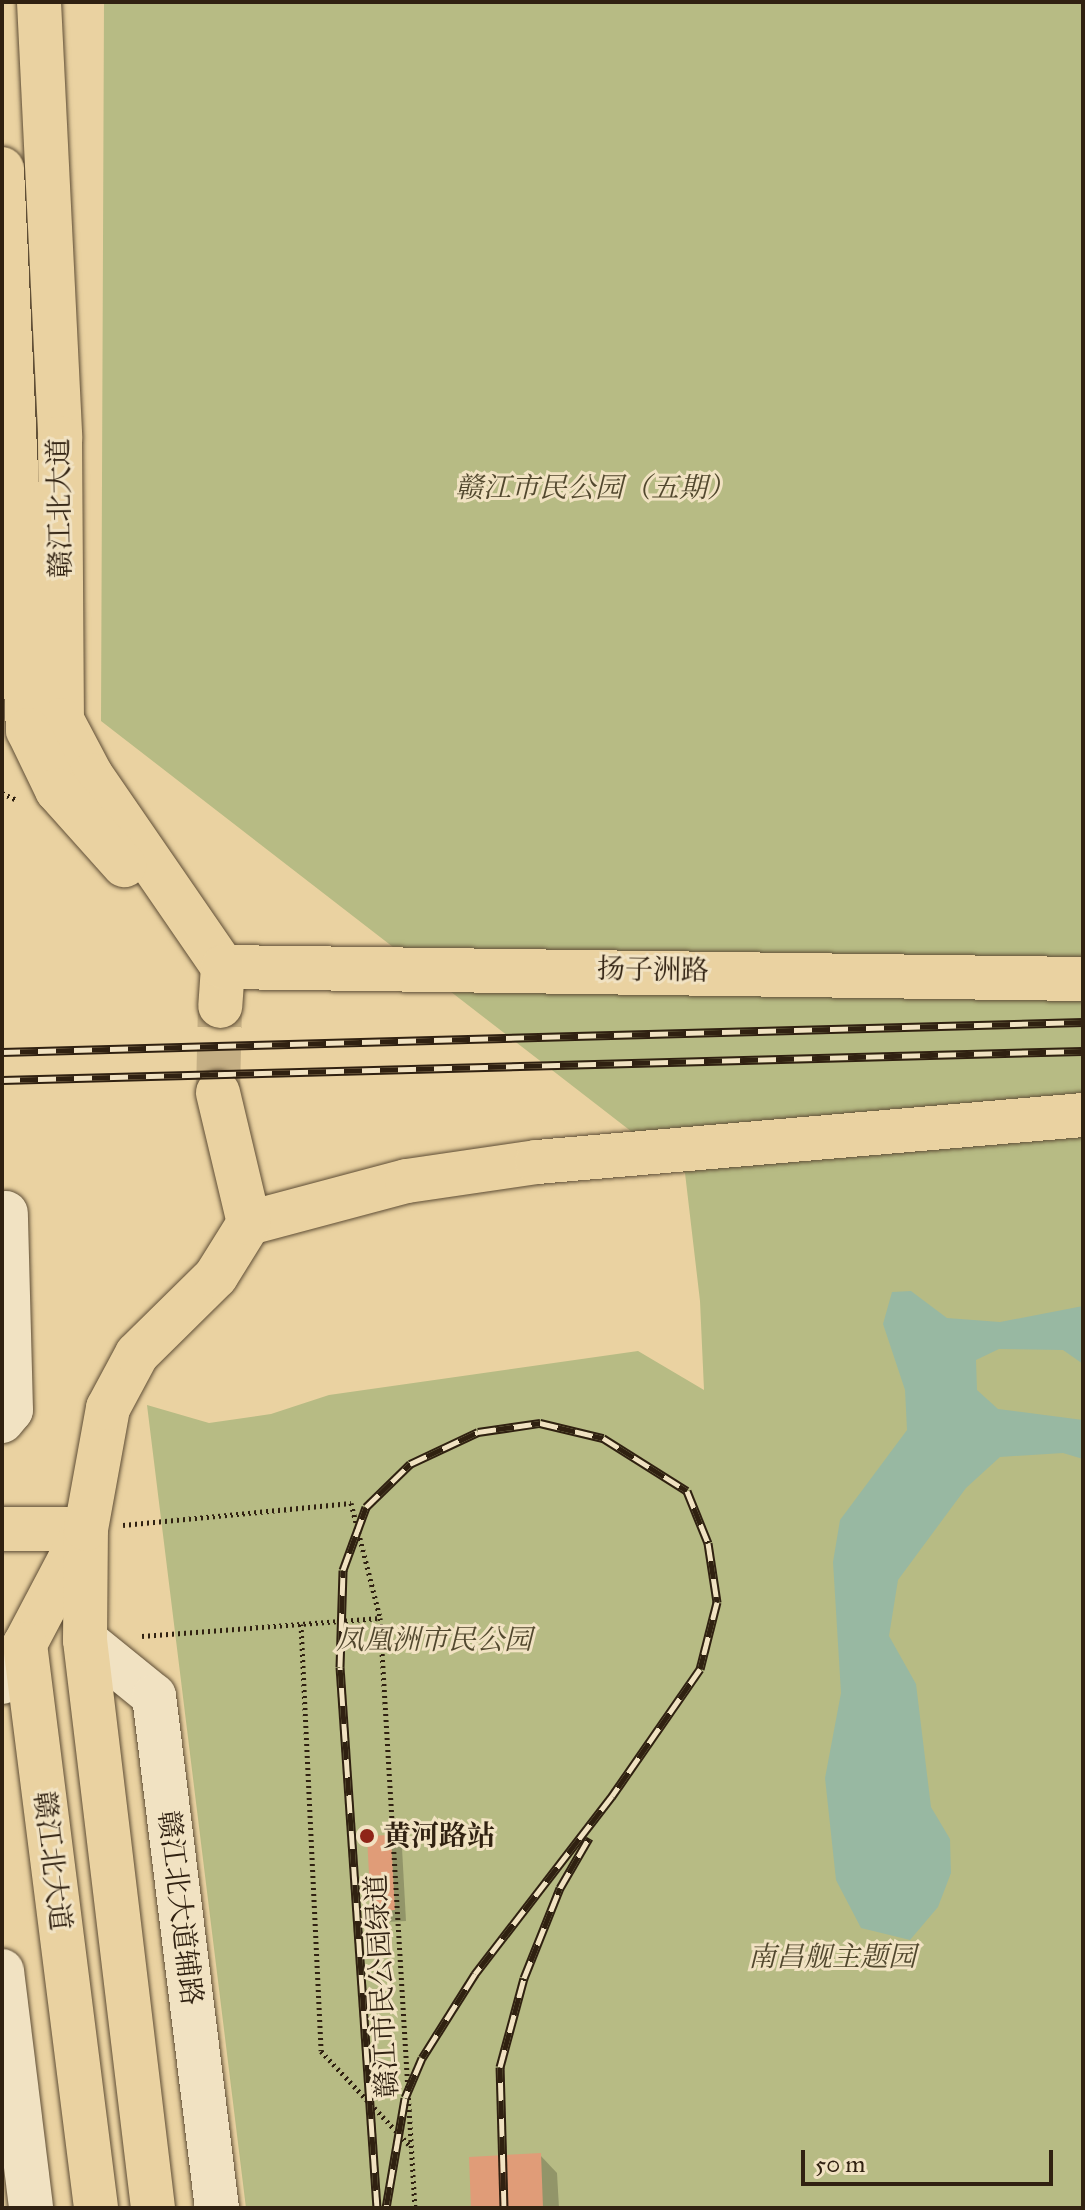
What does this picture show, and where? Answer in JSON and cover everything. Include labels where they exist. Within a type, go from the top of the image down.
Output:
[{"type":"main road","name":"赣江北大道","points":[[39,2],[59,425],[62,720],[91,775],[222,986]]},
{"type":"main road","name":"赣江北大道","points":[[2,169],[7,427],[28,730],[57,790],[222,986]]},
{"type":"main road","name":"扬子洲路","points":[[222,986],[1083,979]]},
{"type":"main road","points":[[218,1093],[249,1223],[407,1181],[537,1162],[1083,1115]]},
{"type":"main road","name":"赣江北大道","points":[[153,2208],[85,1640],[86,1529],[108,1408],[137,1354],[216,1276],[249,1223]]},
{"type":"main road","points":[[2,1529],[86,1529]]},
{"type":"main road","name":"赣江北大道","points":[[86,1529],[13,1645],[54,1878],[96,2208]]},
{"type":"main road","points":[[13,1645],[85,1640]]},
{"type":"street","points":[[6,376],[57,375]]},
{"type":"street","points":[[7,427],[59,425]]},
{"type":"street","points":[[2,1421],[11,1410],[5,1319],[6,1213]]},
{"type":"street","name":"赣江北大道辅路","points":[[85,1640],[154,1696],[217,2208]]},
{"type":"street","points":[[2,1682],[13,1645]]},
{"type":"street","points":[[54,1878],[42,1943],[71,2159],[87,2208]]},
{"type":"street","points":[[2,1971],[31,2208]]},
{"type":"path","name":"赣江市民公园绿道","points":[[86,1529],[351,1503],[380,1618],[415,2208]]},
{"type":"path","points":[[85,1640],[380,1618]]},
{"type":"path","points":[[301,1624],[321,2051],[412,2147]]},
{"type":"green space","points":[[104,2],[1083,2],[1083,2208],[246,2208],[147,1405],[209,1423],[271,1414],[329,1395],[638,1351],[704,1390],[700,1301],[685,1173],[101,721]]},
{"type":"shaded area","points":[[911,1291],[947,1318],[1000,1322],[1083,1306],[1083,1364],[1063,1350],[999,1349],[976,1360],[977,1390],[998,1409],[1083,1420],[1083,1459],[1063,1453],[1000,1457],[966,1488],[898,1580],[889,1636],[916,1684],[931,1807],[950,1839],[951,1873],[938,1907],[910,1940],[861,1928],[836,1880],[825,1778],[841,1693],[833,1562],[840,1520],[907,1430],[905,1390],[883,1324],[892,1292]]},
{"type":"building","points":[[391,1835],[395,1910],[371,1912],[367,1836]]},
{"type":"building","points":[[541,2153],[543,2208],[471,2208],[469,2157]]},
{"type":"tunnel","points":[[218,1093],[220,1006]]},
{"type":"railway","points":[[2,1052],[1083,1022]]},
{"type":"railway","points":[[2,1080],[1083,1051]]},
{"type":"railway","points":[[377,2208],[340,1667],[343,1570],[366,1507],[410,1464],[478,1432],[540,1423],[603,1438],[687,1491],[708,1543],[717,1602],[700,1669],[612,1796],[475,1974],[422,2058],[405,2098],[386,2208]]},
{"type":"railway","points":[[504,2208],[500,2067],[524,1978],[560,1888],[589,1838]]},
{"type":"place","name":"黄河路站","points":[[367,1836]]},
{"type":"park label","name":"赣江市民公园（五期）","points":[[595,488]]},
{"type":"park label","name":"凤凰洲市民公园","points":[[434,1640]]},
{"type":"park label","name":"南昌舰主题园","points":[[832,1957]]}]
